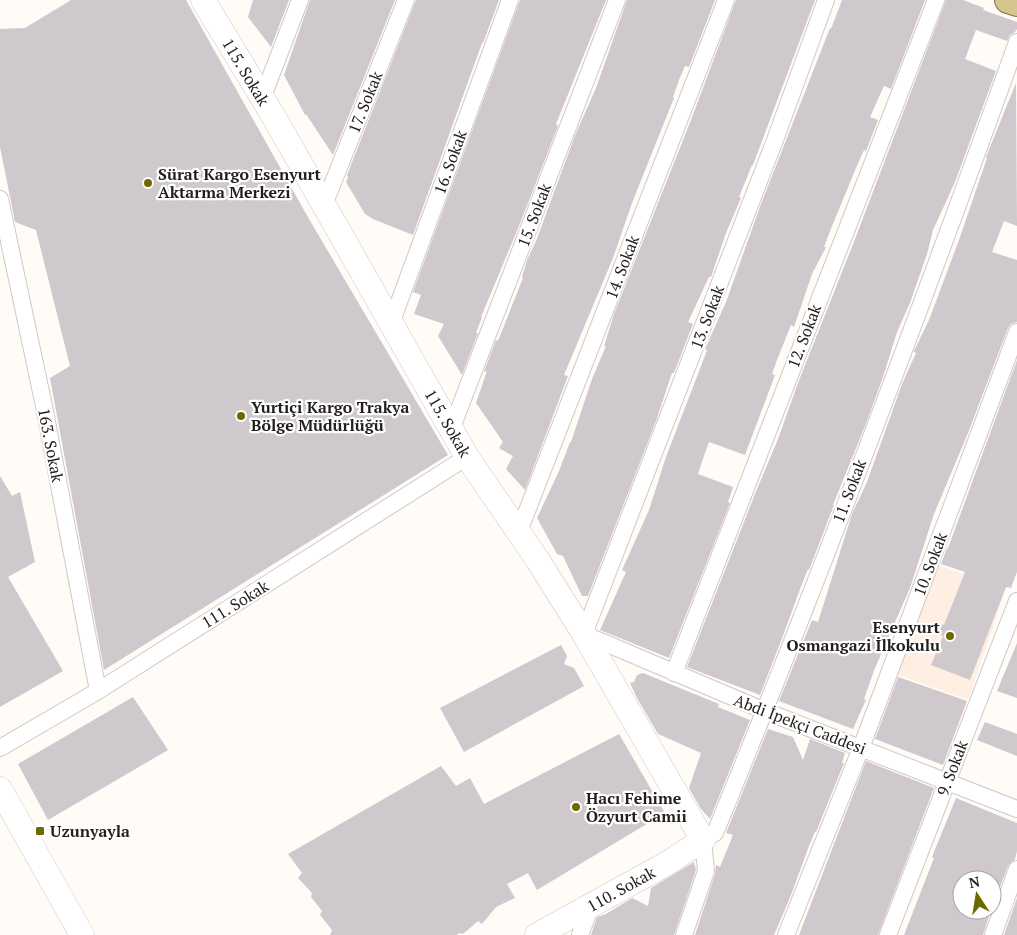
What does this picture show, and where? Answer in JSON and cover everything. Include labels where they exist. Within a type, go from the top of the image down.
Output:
[{"type":"main road","points":[[1008,0],[1017,3]]},
{"type":"street","name":"115. Sokak","points":[[203,0],[324,205],[467,457],[518,534],[537,559],[584,634],[703,840]]},
{"type":"street","points":[[262,100],[300,0]]},
{"type":"street","name":"17. Sokak","points":[[324,205],[406,0]]},
{"type":"street","name":"16. Sokak","points":[[391,324],[510,0]]},
{"type":"street","name":"15. Sokak","points":[[451,430],[617,0]]},
{"type":"street","name":"14. Sokak","points":[[518,534],[726,0]]},
{"type":"street","name":"13. Sokak","points":[[584,634],[775,140],[826,0]]},
{"type":"street","name":"12. Sokak","points":[[674,673],[936,0]]},
{"type":"street","name":"11. Sokak","points":[[703,840],[715,833],[765,711],[953,220],[1017,42]]},
{"type":"street","name":"163. Sokak","points":[[0,200],[44,406],[98,691]]},
{"type":"street","name":"10. Sokak","points":[[786,935],[861,748],[1017,332]]},
{"type":"street","name":"111. Sokak","points":[[0,748],[98,691],[467,457]]},
{"type":"street","name":"9. Sokak","points":[[888,935],[1017,602]]},
{"type":"street","name":"Abdi İpekçi Caddesi","points":[[584,634],[765,711],[1017,809]]},
{"type":"street","points":[[0,789],[82,935]]},
{"type":"street","points":[[684,935],[706,871],[703,840]]},
{"type":"street","name":"110. Sokak","points":[[537,935],[666,864],[703,840]]},
{"type":"street","points":[[993,935],[1017,869]]},
{"type":"street","points":[[580,935],[591,906]]},
{"type":"shaded area","name":"Esenyurt Osmangazi İlkokulu","points":[[937,565],[1006,588],[968,700],[896,674]]},
{"type":"building","points":[[71,0],[186,0],[309,219],[448,455],[104,670],[50,378],[70,366],[36,230],[15,222],[0,147],[0,29],[25,28]]},
{"type":"building","points":[[253,0],[289,0],[271,47],[248,17]]},
{"type":"building","points":[[310,0],[395,0],[333,155],[305,115],[284,75]]},
{"type":"building","points":[[416,0],[499,0],[413,235],[365,214],[346,182],[347,175]]},
{"type":"building","points":[[520,0],[606,0],[556,124],[558,126],[519,226],[481,317],[476,333],[478,333],[462,375],[438,336],[444,324],[414,314],[421,295],[413,292]]},
{"type":"building","points":[[627,0],[715,0],[689,67],[685,66],[679,80],[674,98],[632,203],[613,258],[564,375],[568,376],[525,490],[506,469],[513,456],[499,448],[503,442],[476,403],[487,371],[484,372],[523,278],[527,260],[536,241],[576,133],[596,88]]},
{"type":"building","points":[[736,0],[815,0],[753,165],[739,197],[741,198],[726,233],[711,277],[709,277],[688,322],[693,324],[674,373],[672,373],[656,421],[588,596],[582,596],[563,556],[557,554],[537,518],[571,442],[592,379],[606,346],[604,346],[614,314],[691,120]]},
{"type":"building","points":[[842,0],[925,0],[891,89],[884,86],[870,117],[878,120],[830,231],[824,247],[826,247],[812,274],[794,327],[791,325],[777,360],[772,374],[775,375],[745,455],[709,442],[698,474],[733,487],[728,502],[730,503],[669,658],[600,630],[626,572],[622,570],[649,510],[666,457],[707,350],[705,349],[726,302],[761,204]]},
{"type":"building","points":[[946,0],[963,0],[984,8],[983,10],[1017,22],[1017,29],[1010,35],[1007,41],[976,30],[965,59],[996,71],[955,182],[933,230],[927,254],[910,303],[897,332],[867,421],[760,695],[687,667],[778,439]]},
{"type":"building","points":[[1016,83],[1017,226],[1004,221],[992,252],[1017,260],[1017,322],[1011,324],[1008,328],[968,433],[934,514],[910,588],[875,668],[864,699],[866,700],[853,729],[779,701],[812,620],[818,622],[852,514],[867,482],[902,384],[916,353],[914,351],[929,320],[959,240],[986,157]]},
{"type":"building","points":[[1017,360],[1017,572],[1011,588],[1006,587],[970,680],[931,665],[943,636],[938,634],[942,624],[944,625],[965,572],[941,564]]},
{"type":"building","points":[[0,476],[12,496],[20,492],[35,562],[8,577],[63,671],[0,707]]},
{"type":"building","points":[[1017,643],[1017,698],[997,691]]},
{"type":"building","points":[[561,645],[567,656],[564,664],[574,668],[584,686],[464,752],[440,708]]},
{"type":"building","points":[[643,673],[719,704],[718,707],[750,720],[710,819],[701,809],[689,788],[701,753],[658,734],[630,683],[634,682],[637,675]]},
{"type":"building","points":[[898,677],[967,701],[943,765],[875,739]]},
{"type":"building","points":[[133,697],[168,750],[48,820],[18,764]]},
{"type":"building","points":[[985,722],[1017,734],[1017,756],[977,740]]},
{"type":"building","points":[[768,729],[793,737],[803,760],[810,739],[845,753],[842,763],[844,763],[774,935],[695,935],[715,874],[716,865],[720,867],[733,835],[726,833]]},
{"type":"building","points":[[619,734],[665,813],[537,890],[528,873],[507,884],[515,898],[496,907],[482,924],[478,921],[463,934],[330,935],[332,930],[320,915],[322,911],[311,897],[312,893],[298,878],[302,873],[288,854],[441,766],[456,786],[470,778],[484,804]]},
{"type":"building","points":[[866,761],[934,788],[878,935],[799,935]]},
{"type":"building","points":[[956,798],[1017,823],[1017,851],[1015,859],[1008,866],[1002,882],[1002,870],[952,870],[952,920],[988,920],[983,935],[904,935],[934,858],[932,857]]},
{"type":"building","points":[[694,862],[696,870],[674,935],[591,935],[597,917],[606,914],[632,898],[648,906],[651,888]]},
{"type":"building","points":[[1017,898],[1017,935],[1004,935]]},
{"type":"place","name":"Sürat Kargo Esenyurt Aktarma Merkezi","points":[[148,183]]},
{"type":"place","name":"Yurtiçi Kargo Trakya Bölge Müdürlüğü","points":[[241,416]]},
{"type":"place","name":"Esenyurt Osmangazi İlkokulu","points":[[950,636]]},
{"type":"place","name":"Hacı Fehime Özyurt Camii","points":[[576,807]]},
{"type":"place","name":"Uzunyayla","points":[[40,831]]}]
